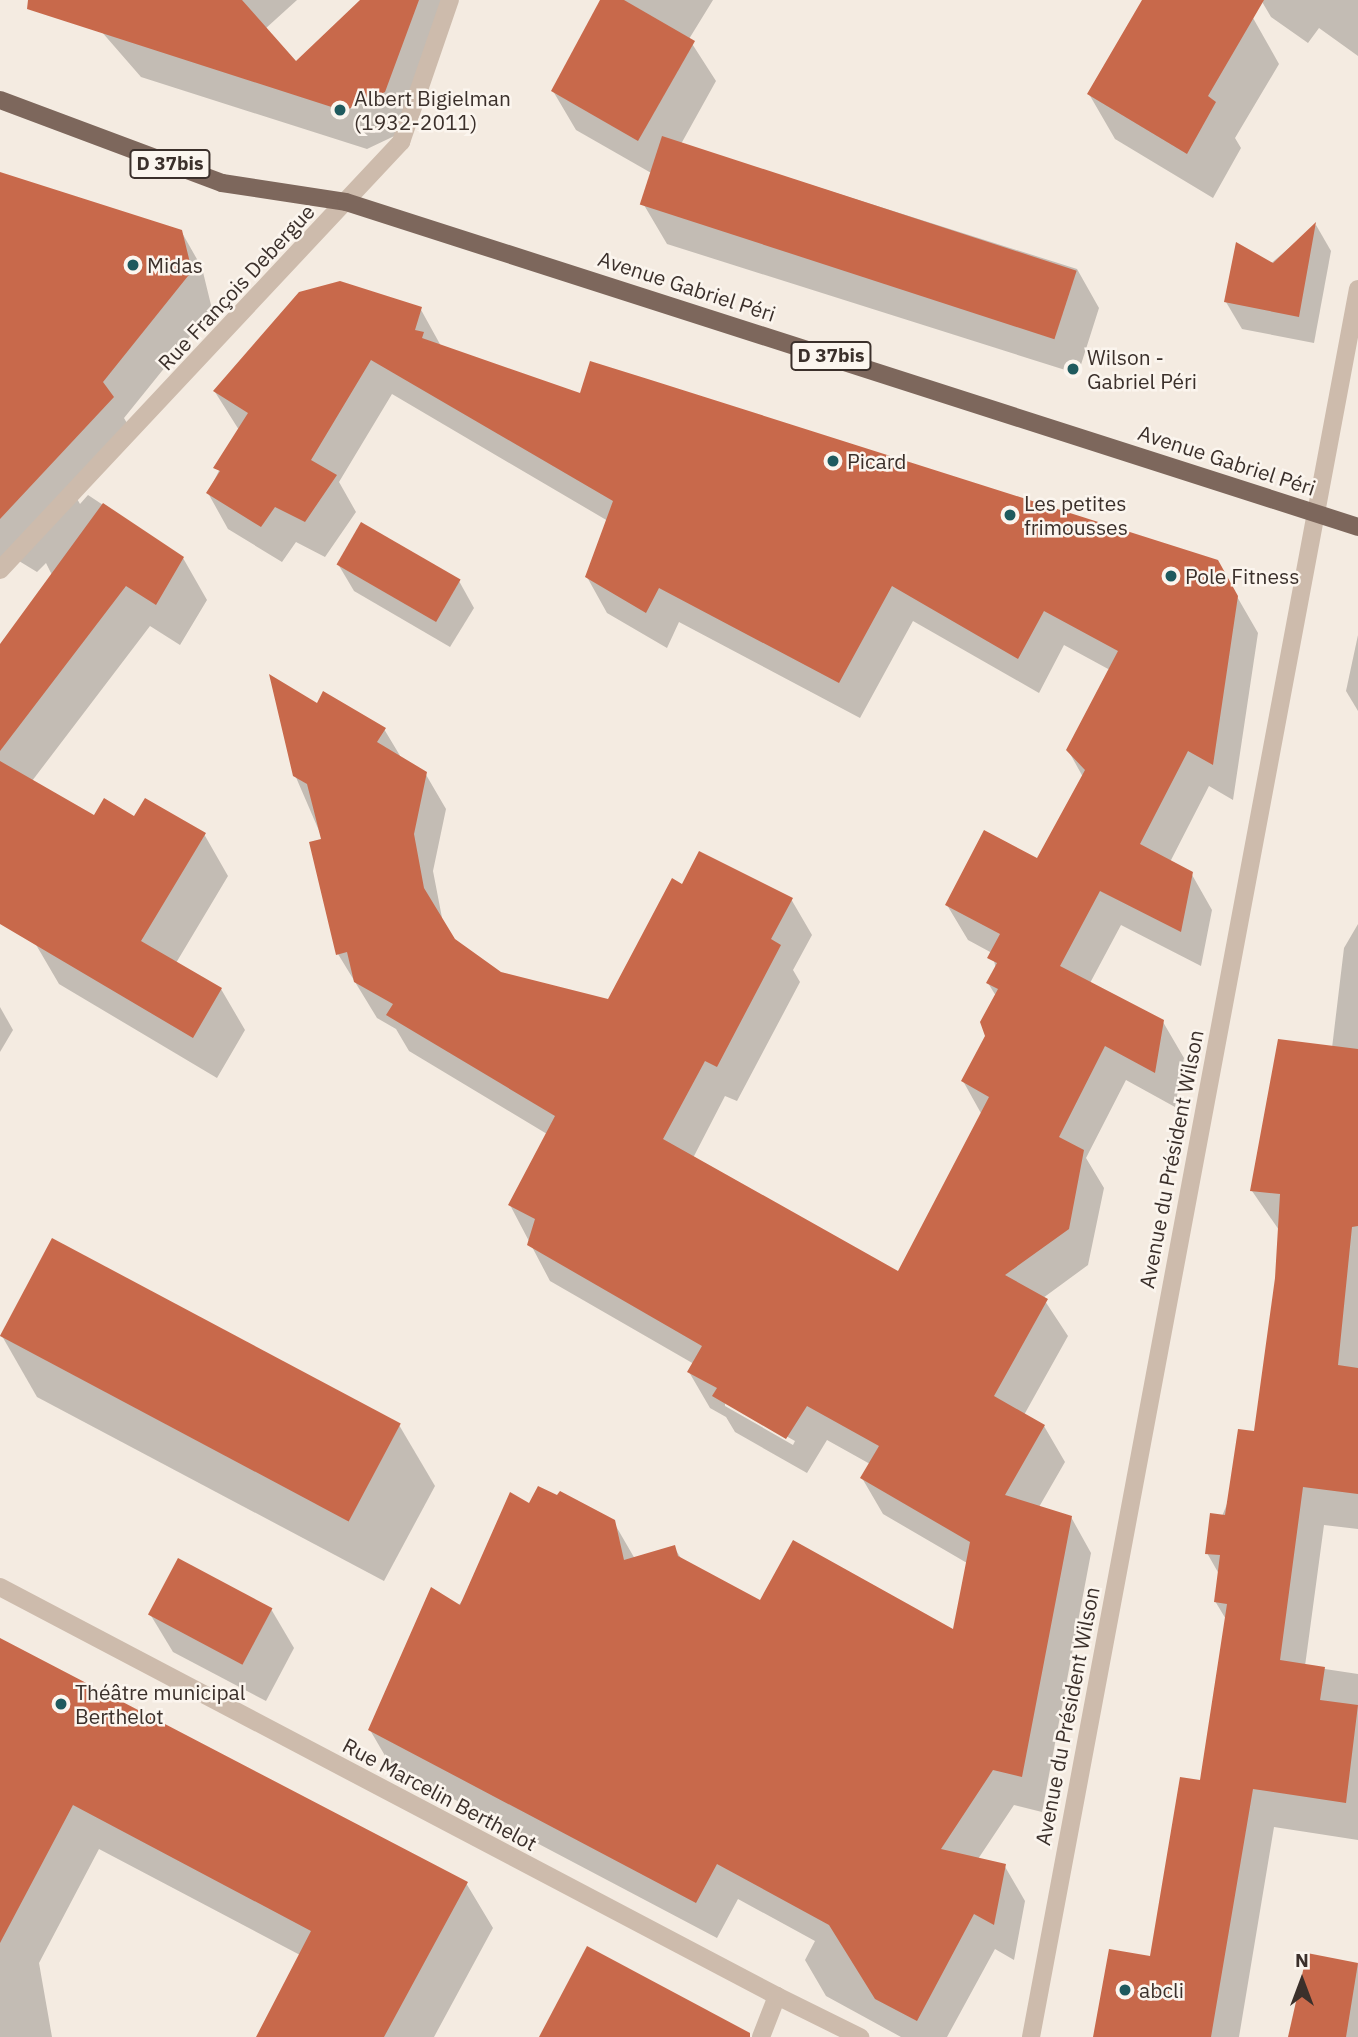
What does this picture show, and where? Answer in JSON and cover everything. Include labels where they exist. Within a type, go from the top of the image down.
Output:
[{"type":"main road","name":"Avenue Gabriel Péri","points":[[0,100],[222,183],[346,202],[1358,527]]},
{"type":"street","name":"Rue François Debergue","points":[[0,570],[401,142],[450,0]]},
{"type":"street","name":"Avenue du Président Wilson","points":[[1031,2037],[1358,289]]},
{"type":"street","name":"Rue Marcelin Berthelot","points":[[0,1587],[777,1996],[860,2037]]},
{"type":"street","points":[[761,2037],[777,1996]]},
{"type":"building","points":[[28,0],[242,0],[296,61],[360,0],[419,0],[385,92],[344,111],[27,9]]},
{"type":"building","points":[[600,0],[624,0],[695,41],[638,141],[551,91]]},
{"type":"building","points":[[1142,0],[1264,0],[1208,96],[1216,102],[1187,154],[1087,94]]},
{"type":"building","points":[[662,136],[1077,271],[1054,339],[640,204]]},
{"type":"building","points":[[0,172],[182,230],[192,271],[103,382],[114,397],[0,519]]},
{"type":"building","points":[[1316,222],[1299,317],[1224,302],[1236,242],[1273,263]]},
{"type":"building","points":[[340,281],[422,307],[415,330],[424,332],[422,338],[580,393],[590,361],[1218,560],[1238,596],[1213,765],[1188,751],[1140,844],[1193,872],[1181,932],[1100,891],[1060,966],[1164,1020],[1155,1073],[1105,1046],[1059,1137],[1084,1150],[1069,1229],[1005,1275],[1048,1299],[994,1396],[1045,1425],[1005,1495],[1072,1516],[1022,1777],[993,1770],[941,1849],[1006,1864],[994,1925],[974,1914],[917,2021],[875,1999],[829,1925],[717,1864],[696,1903],[368,1730],[431,1587],[460,1605],[510,1492],[529,1503],[538,1486],[557,1495],[560,1491],[615,1520],[624,1560],[675,1545],[678,1556],[760,1600],[793,1540],[953,1629],[970,1542],[860,1478],[879,1446],[807,1406],[786,1439],[712,1396],[717,1388],[687,1372],[702,1346],[527,1245],[535,1219],[508,1205],[555,1116],[386,1015],[393,1004],[354,982],[347,952],[336,955],[309,842],[321,839],[307,784],[293,776],[269,674],[317,703],[323,691],[386,728],[377,742],[427,772],[414,834],[424,888],[455,939],[501,972],[608,999],[672,878],[682,884],[699,851],[793,898],[771,939],[781,945],[717,1067],[705,1061],[663,1139],[898,1271],[989,1097],[961,1081],[985,1036],[980,1022],[998,989],[986,983],[997,963],[987,958],[1000,934],[945,905],[984,830],[1037,858],[1085,770],[1066,750],[1118,651],[1044,611],[1018,659],[892,586],[839,683],[659,588],[646,613],[585,577],[613,501],[371,360],[311,460],[337,475],[305,522],[275,507],[261,527],[206,493],[220,471],[213,468],[248,413],[213,391],[299,292]]},
{"type":"building","points":[[103,503],[184,557],[156,605],[126,586],[0,751],[0,644]]},
{"type":"building","points":[[361,522],[461,580],[436,622],[336,564]]},
{"type":"building","points":[[0,761],[94,815],[104,798],[134,816],[145,798],[206,833],[141,941],[222,988],[193,1038],[0,924]]},
{"type":"building","points":[[1278,1039],[1358,1049],[1358,1226],[1352,1227],[1338,1365],[1358,1368],[1358,1494],[1303,1487],[1280,1660],[1325,1667],[1320,1700],[1358,1705],[1346,1803],[1253,1789],[1211,2037],[1093,2037],[1109,1949],[1150,1956],[1180,1777],[1200,1780],[1227,1604],[1214,1602],[1220,1555],[1205,1554],[1210,1513],[1225,1515],[1238,1429],[1254,1431],[1275,1278],[1280,1194],[1250,1191]]},
{"type":"building","points":[[52,1238],[401,1423],[349,1521],[0,1336]]},
{"type":"building","points":[[178,1558],[272,1608],[242,1665],[148,1615]]},
{"type":"building","points":[[0,1638],[468,1882],[384,2037],[256,2037],[311,1931],[73,1805],[0,1943]]},
{"type":"building","points":[[587,1946],[750,2033],[750,2037],[539,2037]]},
{"type":"building","points":[[1307,1953],[1358,1963],[1346,2037],[1288,2037]]},
{"type":"place","name":"Albert Bigielman (1932-2011)","points":[[340,110]]},
{"type":"place","name":"Midas","points":[[133,265]]},
{"type":"place","name":"Wilson - Gabriel Péri","points":[[1073,369]]},
{"type":"place","name":"Picard","points":[[833,461]]},
{"type":"place","name":"Les petites frimousses","points":[[1010,515]]},
{"type":"place","name":"Pole Fitness","points":[[1171,576]]},
{"type":"place","name":"Théâtre municipal Berthelot","points":[[61,1704]]},
{"type":"place","name":"abcli","points":[[1125,1990]]}]
